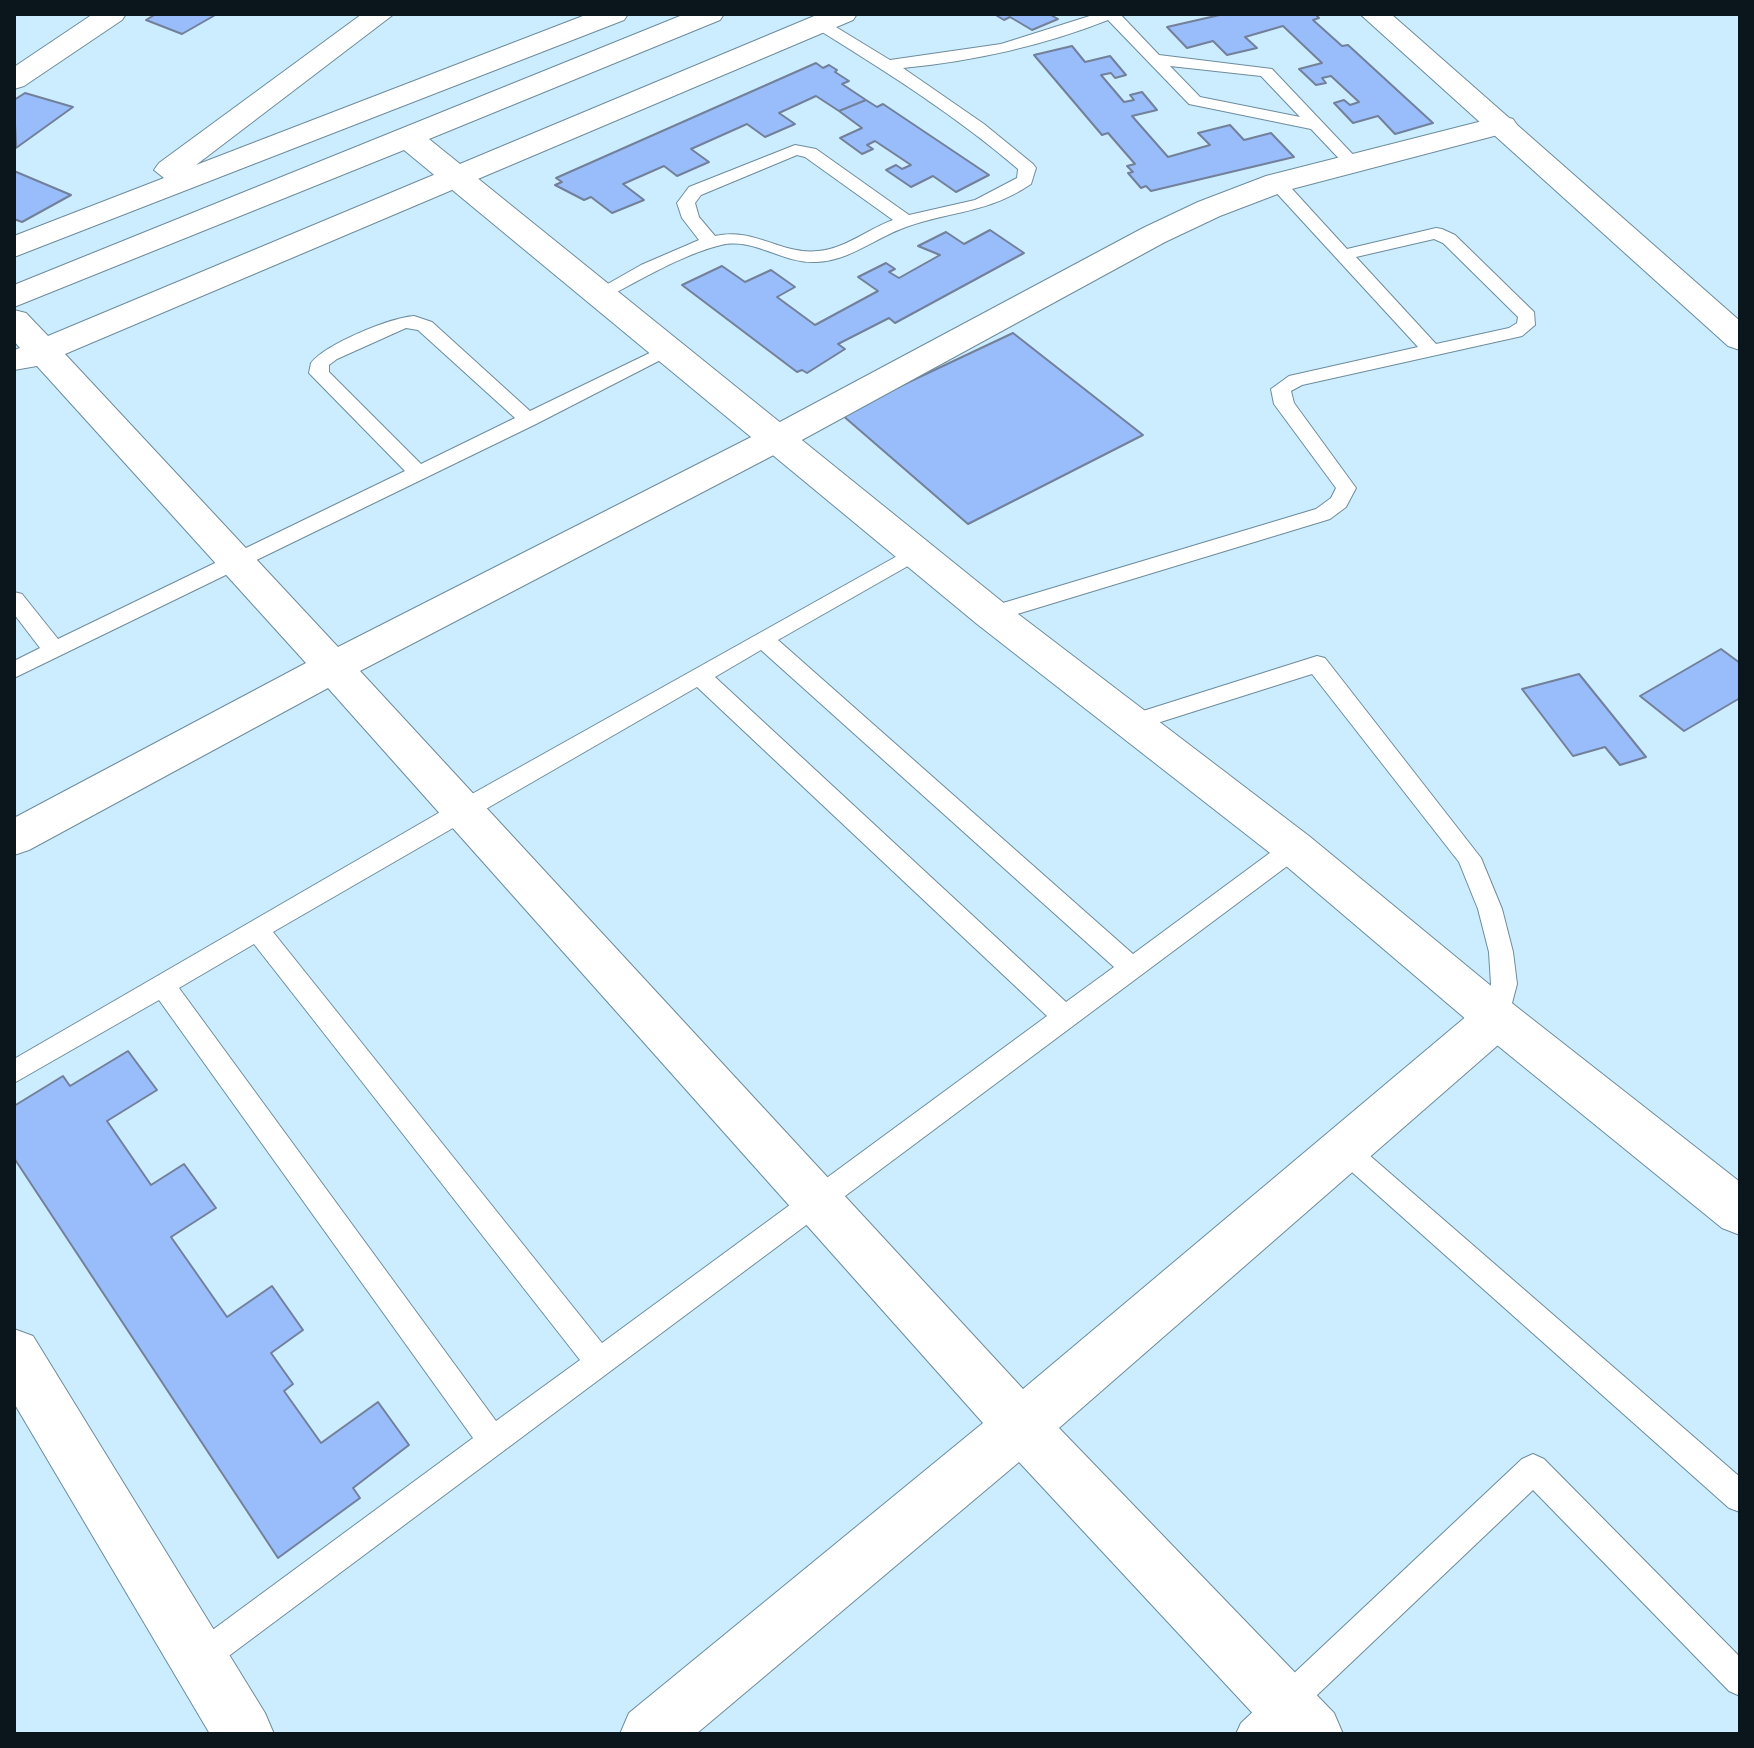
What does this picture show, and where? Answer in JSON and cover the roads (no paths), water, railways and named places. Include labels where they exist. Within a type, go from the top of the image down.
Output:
[{"type":"street","points":[[14,80],[112,14]]},
{"type":"street","points":[[123,205],[380,14]]},
{"type":"street","points":[[14,247],[614,14]]},
{"type":"street","points":[[14,297],[710,14]]},
{"type":"street","points":[[1374,14],[1740,339]]},
{"type":"street","points":[[831,19],[454,178],[24,345],[237,562],[333,667],[1021,1426],[1283,1724]]},
{"type":"street","points":[[14,838],[333,667],[776,439],[1154,235],[1277,183],[1502,125]]},
{"type":"street","points":[[406,136],[915,553],[1294,848],[1497,1018],[1740,1211]]},
{"type":"street","points":[[650,1734],[1021,1426],[1497,1018]]},
{"type":"street","points":[[14,1354],[244,1734]]},
{"type":"lane","points":[[887,65],[993,53],[1069,31],[1111,14],[1195,101],[1316,125]]},
{"type":"lane","points":[[599,294],[711,243],[732,238],[749,239],[799,257],[833,255],[906,221],[980,207],[1025,180],[1027,168],[1004,147],[887,65],[831,19]]},
{"type":"lane","points":[[1155,59],[1266,72],[1353,163]]},
{"type":"lane","points":[[711,243],[691,218],[686,203],[695,191],[795,150],[810,153],[906,221]]},
{"type":"lane","points":[[1277,183],[1431,350]]},
{"type":"lane","points":[[991,614],[1323,514],[1339,502],[1346,488],[1284,404],[1281,389],[1296,380],[1515,332],[1526,325],[1527,316],[1449,239],[1436,233],[1343,255]]},
{"type":"lane","points":[[418,473],[319,373],[320,363],[330,355],[402,323],[414,322],[425,326],[529,420]]},
{"type":"lane","points":[[14,670],[669,351]]},
{"type":"lane","points":[[14,1072],[462,810],[915,553]]},
{"type":"lane","points":[[14,599],[54,650]]},
{"type":"lane","points":[[763,639],[1132,968]]},
{"type":"lane","points":[[1132,723],[1317,664],[1469,858],[1490,909],[1501,952],[1504,984],[1497,1018]]},
{"type":"lane","points":[[699,675],[1066,1018]]},
{"type":"lane","points":[[199,1659],[1294,848]]},
{"type":"lane","points":[[257,930],[600,1363]]},
{"type":"lane","points":[[162,985],[493,1442]]},
{"type":"lane","points":[[1344,1149],[1740,1497]]},
{"type":"lane","points":[[1283,1724],[1533,1469],[1740,1680]]}]
